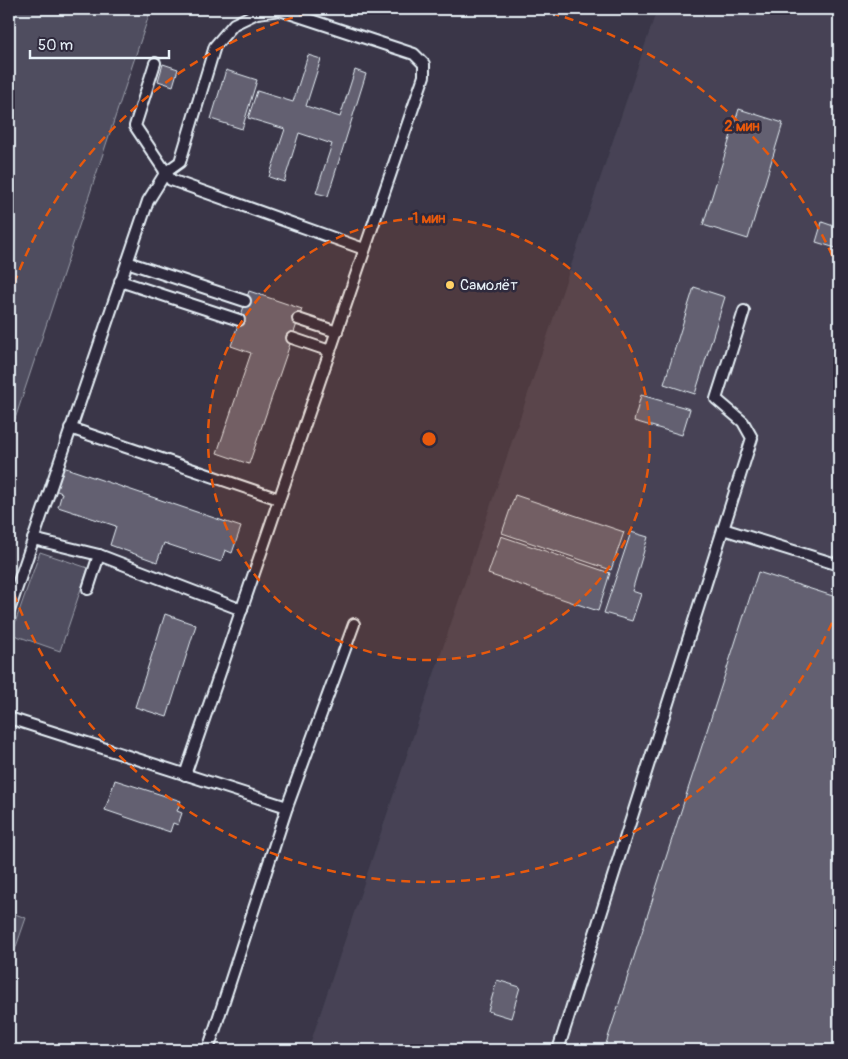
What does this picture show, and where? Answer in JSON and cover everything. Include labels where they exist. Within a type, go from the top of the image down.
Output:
[{"type":"lane","points":[[9,611],[148,201],[166,172],[180,162],[215,46],[234,24],[257,13],[280,10],[414,54],[424,64],[424,76],[185,775]]},
{"type":"lane","points":[[155,63],[135,126],[171,180],[364,249]]},
{"type":"lane","points":[[127,262],[245,301]]},
{"type":"lane","points":[[120,281],[239,320]]},
{"type":"lane","points":[[558,1050],[752,438],[743,422],[716,399],[744,311]]},
{"type":"lane","points":[[298,319],[337,332]]},
{"type":"lane","points":[[292,338],[330,351]]},
{"type":"lane","points":[[70,428],[279,499]]},
{"type":"lane","points":[[723,529],[839,565]]},
{"type":"lane","points":[[33,539],[99,556],[242,610]]},
{"type":"lane","points":[[88,590],[99,556]]},
{"type":"lane","points":[[208,1050],[287,807],[354,624]]},
{"type":"lane","points":[[9,718],[287,807]]},
{"type":"shaded area","points":[[9,9],[151,9],[9,437]]},
{"type":"shaded area","points":[[657,9],[839,9],[839,1050],[308,1050]]},
{"type":"shaded area","points":[[40,552],[88,568],[60,651],[11,634]]},
{"type":"shaded area","points":[[9,912],[26,918],[9,967]]},
{"type":"building","points":[[818,9],[839,9],[839,13]]},
{"type":"building","points":[[308,55],[321,59],[306,106],[340,117],[355,70],[366,74],[328,196],[316,193],[332,144],[299,133],[284,182],[269,177],[285,129],[248,118],[257,91],[293,102]]},
{"type":"building","points":[[163,64],[178,69],[173,86],[158,81]]},
{"type":"building","points":[[226,70],[257,80],[242,129],[211,119]]},
{"type":"building","points":[[739,109],[783,123],[748,239],[703,225]]},
{"type":"building","points":[[822,222],[839,228],[839,249],[816,242]]},
{"type":"building","points":[[694,287],[725,297],[695,394],[664,384]]},
{"type":"building","points":[[249,291],[302,309],[249,464],[217,453],[251,353],[231,346]]},
{"type":"building","points":[[641,395],[690,409],[682,435],[634,421]]},
{"type":"building","points":[[60,466],[241,527],[232,553],[225,550],[221,562],[164,543],[157,562],[110,545],[116,526],[58,507],[62,493],[52,489]]},
{"type":"building","points":[[515,495],[624,532],[611,570],[502,533]]},
{"type":"building","points":[[631,532],[648,537],[632,591],[641,594],[632,621],[604,613]]},
{"type":"building","points":[[501,536],[610,573],[598,611],[488,574]]},
{"type":"building","points":[[758,572],[839,598],[839,1050],[604,1050]]},
{"type":"building","points":[[165,614],[196,625],[167,717],[135,707]]},
{"type":"building","points":[[115,780],[181,801],[177,811],[182,813],[178,825],[173,823],[170,832],[105,810]]},
{"type":"building","points":[[497,980],[520,987],[511,1018],[488,1011]]},
{"type":"place","name":"Самолёт","points":[[450,285]]}]
